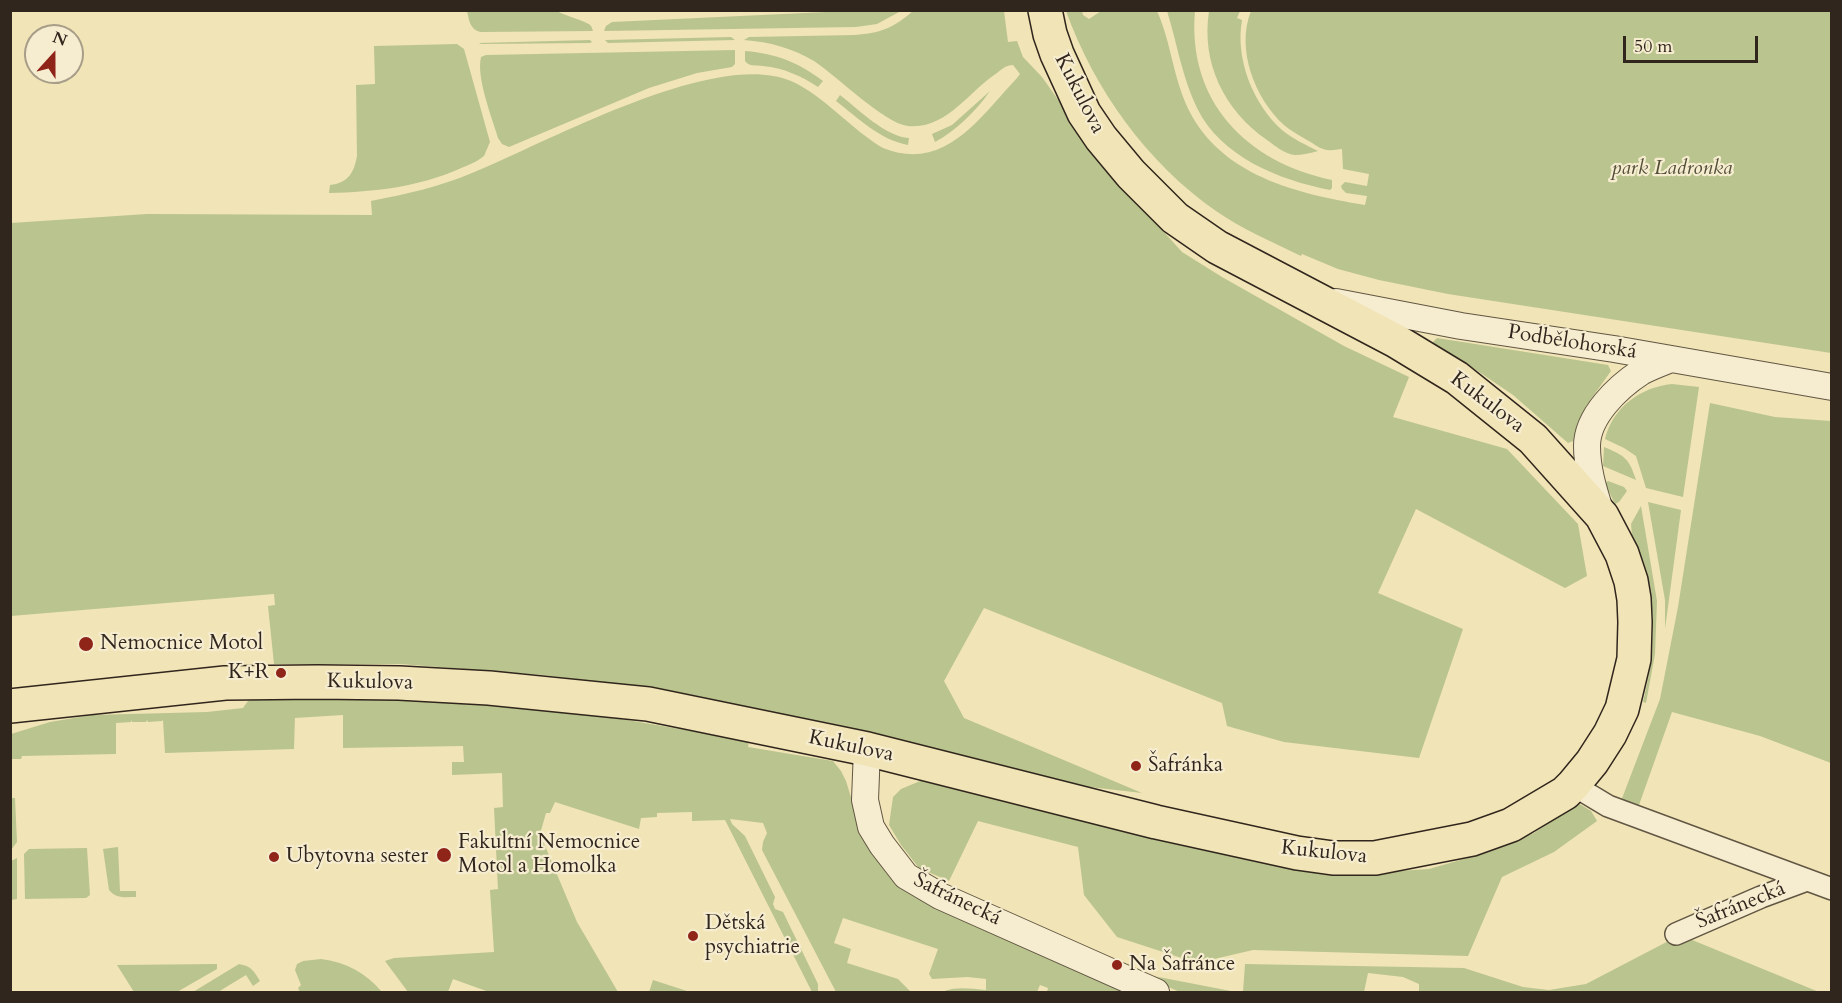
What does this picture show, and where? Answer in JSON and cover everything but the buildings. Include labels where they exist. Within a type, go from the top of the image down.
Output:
[{"type":"main road","points":[[1025,10],[1039,51],[1084,113]]},
{"type":"main road","name":"Kukulova","points":[[10,706],[225,683],[399,683],[489,688],[648,704],[867,750],[1156,822],[1297,853],[1333,858],[1375,858],[1472,839],[1510,825],[1565,793],[1592,762],[1610,734],[1622,709],[1634,659],[1635,622],[1631,581],[1622,554],[1602,516],[1533,439],[1457,378],[1396,342],[1217,247],[1175,218],[1131,174],[1084,113],[1050,34],[1045,10]]},
{"type":"street","name":"Podbělohorská","points":[[1312,298],[1461,326],[1832,387]]},
{"type":"street","points":[[1602,516],[1590,479],[1587,443],[1596,415],[1616,392],[1642,372],[1671,359]]},
{"type":"street","name":"Šafránecká","points":[[867,750],[865,800],[871,828],[906,876],[940,896],[1156,993]]},
{"type":"street","points":[[1574,785],[1608,806],[1832,889]]},
{"type":"street","name":"Šafránecká","points":[[1676,934],[1761,897],[1807,880]]},
{"type":"green space","points":[[869,10],[901,11],[877,24],[856,27],[604,31],[606,26],[612,22]]},
{"type":"green space","points":[[914,10],[1004,11],[1008,42],[1017,41],[1023,57],[1042,77],[1107,169],[1182,252],[1344,346],[1409,377],[1393,417],[1507,449],[1578,524],[1587,576],[1565,588],[1416,509],[1378,593],[1463,629],[1419,758],[1284,742],[1227,726],[1222,703],[984,608],[944,681],[964,718],[1142,793],[1081,786],[972,759],[642,687],[543,675],[400,664],[274,664],[268,606],[275,605],[274,594],[11,616],[11,223],[147,214],[372,215],[371,201],[422,190],[460,178],[631,103],[720,77],[759,74],[791,81],[803,87],[883,148],[905,154],[925,153],[943,147],[975,124],[1020,74],[1013,65],[1002,69],[945,116],[922,126],[908,126],[887,117],[806,56],[780,46],[744,40],[749,37],[872,33],[893,25]]},
{"type":"green space","points":[[467,11],[557,11],[589,24],[593,31],[481,32],[472,27]]},
{"type":"green space","name":"park Ladronka","points":[[1066,11],[1082,11],[1083,15],[1089,19],[1101,11],[1157,11],[1165,31],[1182,94],[1195,121],[1212,143],[1233,161],[1257,175],[1310,194],[1365,205],[1367,196],[1346,193],[1341,186],[1345,182],[1367,186],[1369,174],[1343,169],[1342,149],[1323,149],[1295,133],[1273,114],[1264,101],[1256,87],[1247,56],[1247,25],[1251,11],[1831,11],[1831,353],[1448,294],[1379,280],[1338,269],[1302,254],[1301,256],[1226,218],[1191,192],[1167,170],[1126,122],[1108,96],[1078,40]]},
{"type":"green space","points":[[1167,11],[1195,11],[1195,43],[1201,73],[1212,99],[1228,122],[1249,142],[1273,159],[1301,171],[1332,180],[1330,190],[1272,173],[1236,153],[1221,140],[1197,108]]},
{"type":"green space","points":[[1209,11],[1240,11],[1237,18],[1242,20],[1241,50],[1248,80],[1255,94],[1282,130],[1318,151],[1292,155],[1280,149],[1252,128],[1228,100],[1212,67],[1207,30]]},
{"type":"green space","points":[[731,37],[735,40],[608,43],[605,40]]},
{"type":"green space","points":[[590,40],[592,42],[590,43],[479,43]]},
{"type":"green space","points":[[457,44],[464,49],[490,142],[484,156],[443,175],[412,184],[379,190],[329,193],[330,185],[346,179],[356,162],[356,85],[375,84],[374,46]]},
{"type":"green space","points":[[735,50],[735,64],[732,67],[697,73],[649,88],[509,147],[502,144],[498,138],[485,98],[480,66],[481,57],[486,55]]},
{"type":"green space","points":[[745,51],[787,60],[823,81],[818,87],[785,71],[751,65],[745,61]]},
{"type":"green space","points":[[990,91],[966,120],[935,142],[932,134],[952,125]]},
{"type":"green space","points":[[840,95],[882,128],[909,138],[908,145],[870,128],[836,101]]},
{"type":"green space","points":[[1437,338],[1608,365],[1611,371],[1586,406],[1573,441],[1568,443],[1513,395],[1434,344]]},
{"type":"green space","points":[[1672,384],[1699,387],[1683,497],[1646,488],[1636,456],[1605,439],[1614,417],[1630,401],[1650,389]]},
{"type":"green space","points":[[1710,403],[1775,417],[1831,421],[1831,763],[1760,736],[1672,712],[1639,805],[1621,801],[1660,699],[1678,607]]},
{"type":"green space","points":[[1604,447],[1625,459],[1636,480],[1603,466]]},
{"type":"green space","points":[[1608,481],[1624,487],[1627,491],[1615,504],[1605,483]]},
{"type":"green space","points":[[1648,502],[1681,510],[1665,629],[1665,600]]},
{"type":"green space","points":[[1641,506],[1657,601],[1655,654],[1646,703],[1643,702],[1652,660],[1653,618],[1648,581],[1632,536],[1631,524]]},
{"type":"green space","points":[[347,696],[523,706],[610,717],[749,741],[748,747],[833,761],[846,781],[861,830],[928,903],[1123,992],[1047,992],[1048,988],[1040,985],[1037,992],[942,992],[958,988],[986,990],[986,979],[968,977],[932,979],[929,974],[938,949],[843,918],[834,943],[851,949],[847,963],[898,979],[911,992],[836,992],[762,850],[767,833],[763,823],[730,819],[732,824],[745,836],[775,897],[773,904],[775,909],[783,912],[818,984],[818,992],[812,992],[725,820],[692,821],[692,812],[657,813],[657,817],[641,818],[639,829],[555,802],[550,813],[546,813],[540,834],[577,922],[618,992],[489,992],[453,979],[448,992],[408,992],[385,961],[394,958],[494,952],[490,890],[498,889],[494,808],[503,807],[502,773],[452,775],[452,762],[464,762],[463,746],[343,748],[343,715],[295,718],[295,716],[294,749],[165,753],[163,720],[132,722],[131,720],[131,722],[116,723],[116,754],[22,756],[21,759],[11,759],[11,734],[50,722],[92,715],[207,712],[243,708],[248,701],[258,698]]},
{"type":"green space","points":[[925,779],[1254,861],[1351,874],[1429,869],[1485,853],[1534,833],[1578,803],[1591,811],[1597,821],[1554,852],[1502,877],[1468,956],[1253,950],[1197,963],[1117,937],[1084,895],[1078,847],[978,821],[949,881],[919,868],[889,825],[893,797],[901,789]]},
{"type":"green space","points":[[11,798],[15,798],[17,842],[11,850]]},
{"type":"green space","points":[[118,847],[120,891],[136,891],[136,897],[118,896],[109,890],[103,849]]},
{"type":"green space","points":[[87,848],[90,895],[86,898],[25,899],[24,854],[29,849]]},
{"type":"green space","points":[[17,858],[17,899],[11,900],[11,861]]},
{"type":"green space","points":[[1680,935],[1819,992],[1419,992],[1419,984],[1403,977],[1368,973],[1364,992],[1243,992],[1245,964],[1464,968],[1523,987],[1549,990],[1586,984]]},
{"type":"green space","points":[[321,959],[355,970],[369,979],[382,992],[300,992],[298,988],[301,985],[295,970],[297,964]]},
{"type":"green space","points":[[1112,963],[1148,975],[1236,992],[1180,992]]},
{"type":"green space","points":[[217,964],[217,969],[177,992],[134,992],[117,965]]},
{"type":"green space","points":[[239,964],[252,969],[260,981],[253,986],[246,975],[218,992],[193,992]]},
{"type":"green space","points":[[653,980],[690,992],[649,992]]},
{"type":"place","name":"Nemocnice Motol","points":[[86,644]]},
{"type":"place","name":"K+R","points":[[281,673]]},
{"type":"place","name":"Šafránka","points":[[1136,766]]},
{"type":"place","name":"Fakultní Nemocnice Motol a Homolka","points":[[444,855]]},
{"type":"place","name":"Ubytovna sester","points":[[274,857]]},
{"type":"place","name":"Dětská psychiatrie","points":[[693,936]]},
{"type":"place","name":"Na Šafránce","points":[[1117,965]]}]
